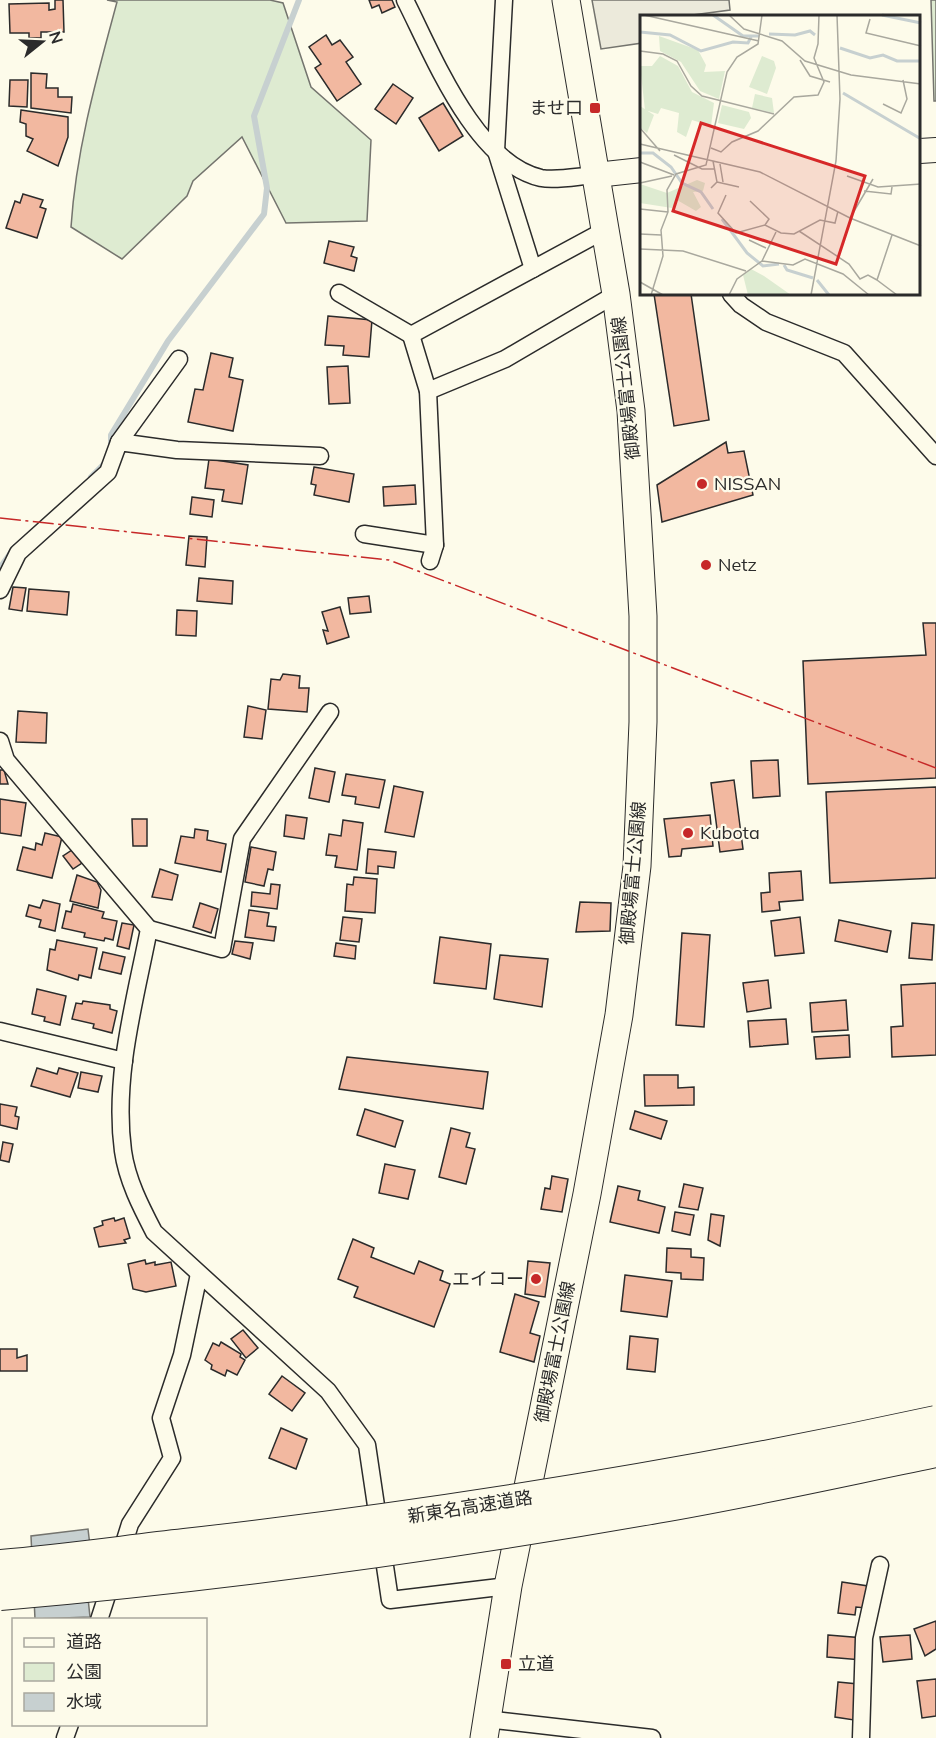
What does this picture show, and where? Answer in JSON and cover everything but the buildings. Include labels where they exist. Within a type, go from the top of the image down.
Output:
[{"type":"highway","name":"新東名高速道路","points":[[0,1566],[283,1534],[457,1510],[808,1450],[936,1422]]},
{"type":"highway","name":"新東名高速道路","points":[[0,1594],[286,1563],[460,1539],[657,1507],[936,1451]]},
{"type":"main road","name":"御殿場富士公園線","points":[[485,1729],[508,1586],[591,1172],[619,1015],[637,866],[643,722],[643,616],[631,411],[616,294],[566,0]]},
{"type":"street","points":[[405,0],[457,100],[496,151],[514,167],[542,178],[640,170]]},
{"type":"street","points":[[504,0],[496,151],[532,269]]},
{"type":"street","points":[[921,151],[936,150]]},
{"type":"street","points":[[411,336],[605,230]]},
{"type":"street","points":[[339,293],[411,336],[428,392],[435,545],[430,561]]},
{"type":"street","points":[[428,392],[505,358],[616,294]]},
{"type":"street","points":[[733,296],[741,305],[766,322],[844,353],[936,456]]},
{"type":"street","points":[[0,590],[18,553],[108,472],[119,442],[179,359]]},
{"type":"street","points":[[119,442],[177,450],[320,456]]},
{"type":"street","points":[[364,534],[435,545]]},
{"type":"street","points":[[0,741],[6,760],[149,929],[222,950],[242,839],[330,712]]},
{"type":"street","points":[[149,929],[124,1061],[120,1112],[123,1154],[137,1201],[154,1232],[328,1391],[367,1445],[390,1600],[508,1586]]},
{"type":"street","points":[[0,1031],[124,1061]]},
{"type":"street","points":[[100,1618],[130,1524],[172,1458],[161,1418],[182,1354],[200,1274]]},
{"type":"street","points":[[861,1738],[864,1638],[880,1565]]},
{"type":"street","points":[[485,1729],[652,1738]]},
{"type":"green space","points":[[107,0],[270,0],[283,3],[311,87],[371,140],[367,221],[286,223],[242,137],[193,181],[187,196],[122,259],[71,227],[82,141],[117,2]]},
{"type":"green space","points":[[931,0],[936,0],[936,101],[934,101]]},
{"type":"shaded area","points":[[592,0],[729,0],[730,10],[692,15],[640,15],[640,43],[601,49]]},
{"type":"water","points":[[88,1529],[96,1596],[88,1598],[90,1617],[35,1618],[31,1536]]},
{"type":"waterway","points":[[111,449],[111,435],[168,341],[264,214],[267,188],[254,116],[299,0]]},
{"type":"waterway","points":[[91,477],[107,461]]},
{"type":"waterway","points":[[0,568],[15,547]]},
{"type":"power","points":[[0,518],[389,560],[936,768]]},
{"type":"place","name":"ませ口","points":[[595,108]]},
{"type":"place","name":"NISSAN","points":[[702,484]]},
{"type":"place","name":"Netz","points":[[706,565]]},
{"type":"place","name":"Kubota","points":[[688,833]]},
{"type":"place","name":"エイコー","points":[[536,1279]]},
{"type":"place","name":"立道","points":[[506,1664]]}]
